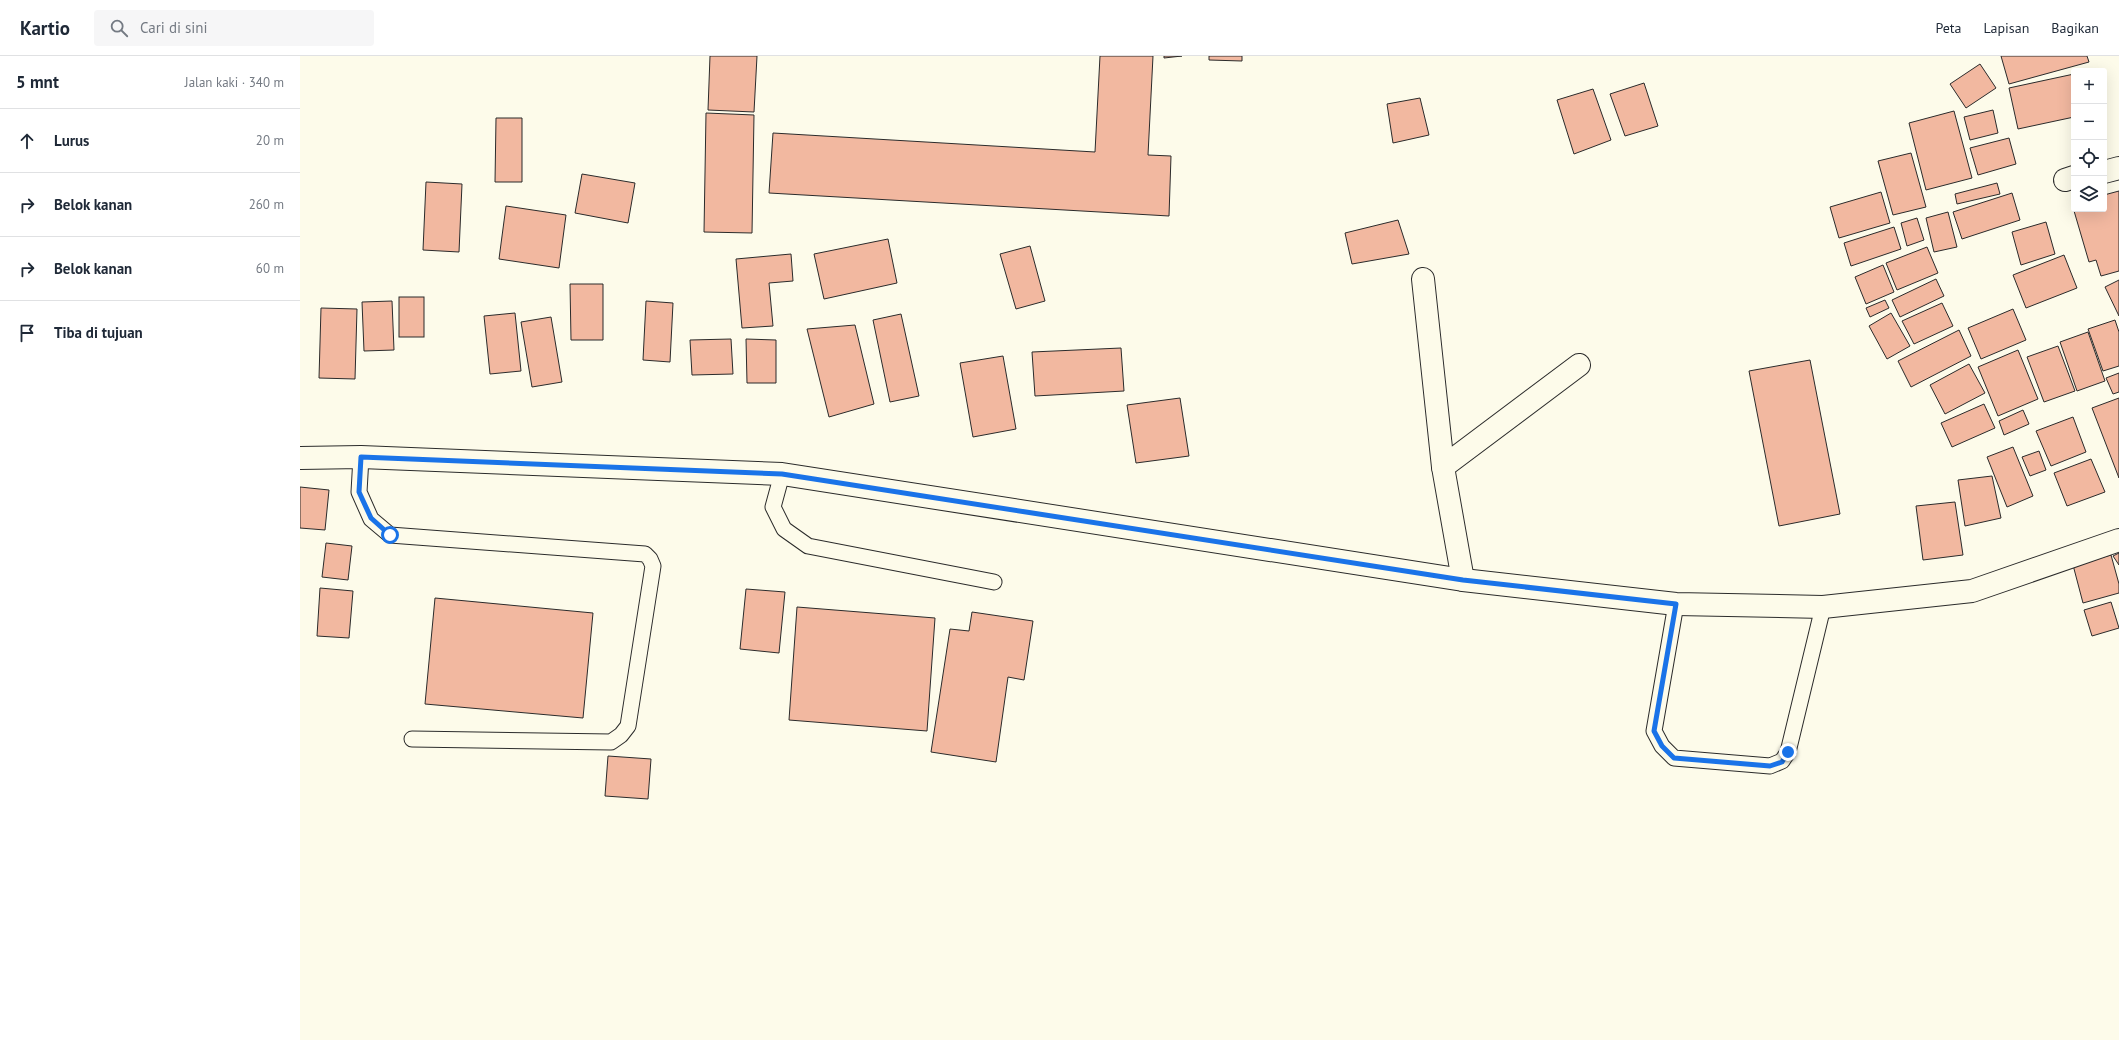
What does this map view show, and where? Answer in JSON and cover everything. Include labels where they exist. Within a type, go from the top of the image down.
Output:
[{"type":"street","points":[[2107,171],[2119,168]]},
{"type":"street","points":[[1423,279],[1443,467],[1463,580]]},
{"type":"street","points":[[1443,467],[1579,365]]},
{"type":"street","points":[[300,458],[361,457],[782,474],[1463,580],[1676,604],[1823,607],[1972,591],[2119,540]]},
{"type":"lane","points":[[361,457],[359,492],[371,518],[390,535],[645,554],[650,559],[653,566],[628,726],[621,735],[611,742],[412,739]]},
{"type":"lane","points":[[782,474],[773,506],[784,529],[808,546],[994,582]]},
{"type":"lane","points":[[1676,604],[1654,731],[1662,746],[1674,758],[1770,766],[1782,762],[1788,752],[1823,607]]},
{"type":"building","points":[[710,56],[757,56],[754,112],[708,110]]},
{"type":"building","points":[[1100,56],[1153,56],[1148,155],[1171,156],[1169,216],[769,193],[773,133],[1095,152]]},
{"type":"building","points":[[1164,56],[1182,56],[1164,58]]},
{"type":"building","points":[[1209,56],[1242,56],[1242,61],[1209,60]]},
{"type":"building","points":[[2001,56],[2087,56],[2089,62],[2009,84]]},
{"type":"building","points":[[1980,64],[1996,88],[1966,108],[1950,84]]},
{"type":"building","points":[[2071,75],[2071,118],[2018,129],[2009,88]]},
{"type":"building","points":[[1644,83],[1658,126],[1625,136],[1610,94]]},
{"type":"building","points":[[1593,89],[1611,140],[1574,154],[1557,100]]},
{"type":"building","points":[[1420,98],[1429,135],[1393,143],[1387,104]]},
{"type":"building","points":[[1993,110],[1998,133],[1970,140],[1964,117]]},
{"type":"building","points":[[1954,111],[1972,178],[1926,190],[1909,123]]},
{"type":"building","points":[[706,113],[754,115],[752,233],[704,232]]},
{"type":"building","points":[[496,118],[522,118],[522,182],[495,182]]},
{"type":"building","points":[[2009,138],[2016,164],[1978,175],[1970,148]]},
{"type":"building","points":[[1911,153],[1926,207],[1893,215],[1878,161]]},
{"type":"building","points":[[582,174],[635,183],[628,223],[575,213]]},
{"type":"building","points":[[426,182],[462,184],[459,252],[423,250]]},
{"type":"building","points":[[1997,183],[2000,194],[1957,204],[1955,194]]},
{"type":"building","points":[[2119,191],[2119,271],[2101,276],[2096,260],[2089,262],[2074,212],[2107,212],[2107,194]]},
{"type":"building","points":[[1881,192],[1890,223],[1839,238],[1830,207]]},
{"type":"building","points":[[2012,193],[2020,220],[1962,239],[1953,212]]},
{"type":"building","points":[[506,206],[566,215],[559,268],[499,259]]},
{"type":"building","points":[[1948,212],[1957,247],[1934,252],[1926,218]]},
{"type":"building","points":[[1917,218],[1924,240],[1907,246],[1901,223]]},
{"type":"building","points":[[1398,220],[1409,254],[1352,264],[1345,233]]},
{"type":"building","points":[[2046,222],[2055,254],[2021,265],[2012,232]]},
{"type":"building","points":[[1894,227],[1901,249],[1851,266],[1844,243]]},
{"type":"building","points":[[888,239],[897,283],[824,299],[814,254]]},
{"type":"building","points":[[1030,246],[1045,301],[1016,309],[1000,254]]},
{"type":"building","points":[[1927,247],[1938,273],[1897,290],[1886,263]]},
{"type":"building","points":[[791,254],[793,281],[769,283],[773,326],[742,328],[736,259]]},
{"type":"building","points":[[2064,255],[2077,288],[2026,308],[2013,275]]},
{"type":"building","points":[[1883,265],[1894,292],[1866,304],[1855,277]]},
{"type":"building","points":[[1936,279],[1944,296],[1900,317],[1892,300]]},
{"type":"building","points":[[2119,280],[2119,316],[2105,287]]},
{"type":"building","points":[[570,284],[603,284],[603,340],[571,340]]},
{"type":"building","points":[[399,297],[424,297],[424,337],[399,337]]},
{"type":"building","points":[[1885,300],[1889,308],[1870,317],[1866,308]]},
{"type":"building","points":[[392,301],[394,350],[364,351],[362,302]]},
{"type":"building","points":[[646,301],[673,303],[670,362],[643,360]]},
{"type":"building","points":[[1942,303],[1953,326],[1914,344],[1902,321]]},
{"type":"building","points":[[321,308],[357,309],[355,379],[319,378]]},
{"type":"building","points":[[2013,309],[2026,340],[1981,359],[1968,328]]},
{"type":"building","points":[[515,313],[521,371],[490,374],[484,316]]},
{"type":"building","points":[[1891,313],[1910,346],[1887,359],[1869,326]]},
{"type":"building","points":[[901,314],[919,396],[890,402],[873,320]]},
{"type":"building","points":[[551,317],[562,382],[532,387],[521,322]]},
{"type":"building","points":[[2115,320],[2119,332],[2119,366],[2103,371],[2088,329]]},
{"type":"building","points":[[855,325],[874,404],[829,417],[807,329]]},
{"type":"building","points":[[1959,330],[1971,356],[1911,387],[1898,361]]},
{"type":"building","points":[[2088,332],[2105,381],[2077,391],[2060,342]]},
{"type":"building","points":[[731,339],[733,374],[692,375],[690,340]]},
{"type":"building","points":[[746,339],[776,340],[776,383],[747,383]]},
{"type":"building","points":[[2058,346],[2075,391],[2044,402],[2027,357]]},
{"type":"building","points":[[1121,348],[1124,391],[1035,396],[1032,352]]},
{"type":"building","points":[[2018,350],[2038,399],[1998,416],[1978,367]]},
{"type":"building","points":[[1003,356],[1016,429],[973,437],[960,363]]},
{"type":"building","points":[[1810,360],[1840,514],[1779,526],[1749,371]]},
{"type":"building","points":[[1969,364],[1985,393],[1945,414],[1930,385]]},
{"type":"building","points":[[2119,373],[2119,392],[2113,394],[2106,378]]},
{"type":"building","points":[[1180,398],[1189,456],[1136,463],[1127,405]]},
{"type":"building","points":[[2119,398],[2119,478],[2092,408]]},
{"type":"building","points":[[1984,404],[1995,428],[1952,447],[1941,423]]},
{"type":"building","points":[[2023,410],[2029,424],[2004,435],[1999,421]]},
{"type":"building","points":[[2073,417],[2086,452],[2051,466],[2036,431]]},
{"type":"building","points":[[2013,447],[2033,496],[2007,507],[1987,457]]},
{"type":"building","points":[[2039,451],[2046,470],[2030,476],[2022,457]]},
{"type":"building","points":[[2091,459],[2105,492],[2067,506],[2054,473]]},
{"type":"building","points":[[1992,476],[2001,518],[1965,526],[1958,480]]},
{"type":"building","points":[[300,487],[329,490],[325,530],[300,528]]},
{"type":"building","points":[[1955,502],[1963,555],[1923,560],[1916,506]]},
{"type":"building","points":[[326,543],[352,546],[348,580],[322,577]]},
{"type":"building","points":[[2119,553],[2119,565],[2113,556]]},
{"type":"building","points":[[2111,555],[2119,584],[2119,593],[2083,603],[2073,565]]},
{"type":"building","points":[[320,588],[353,591],[349,638],[317,636]]},
{"type":"building","points":[[746,589],[785,592],[779,653],[740,649]]},
{"type":"building","points":[[435,598],[593,613],[583,718],[425,704]]},
{"type":"building","points":[[2111,602],[2119,628],[2092,636],[2084,610]]},
{"type":"building","points":[[797,607],[935,618],[927,731],[789,720]]},
{"type":"building","points":[[972,612],[1033,621],[1024,680],[1008,677],[996,762],[931,752],[950,629],[969,631]]},
{"type":"building","points":[[608,756],[651,759],[648,799],[605,796]]},
{"type":"route","points":[[390,535],[371,518],[359,492],[361,457],[782,474],[1463,580],[1676,604],[1654,731],[1662,746],[1674,758],[1770,766],[1782,762],[1788,752]]}]
